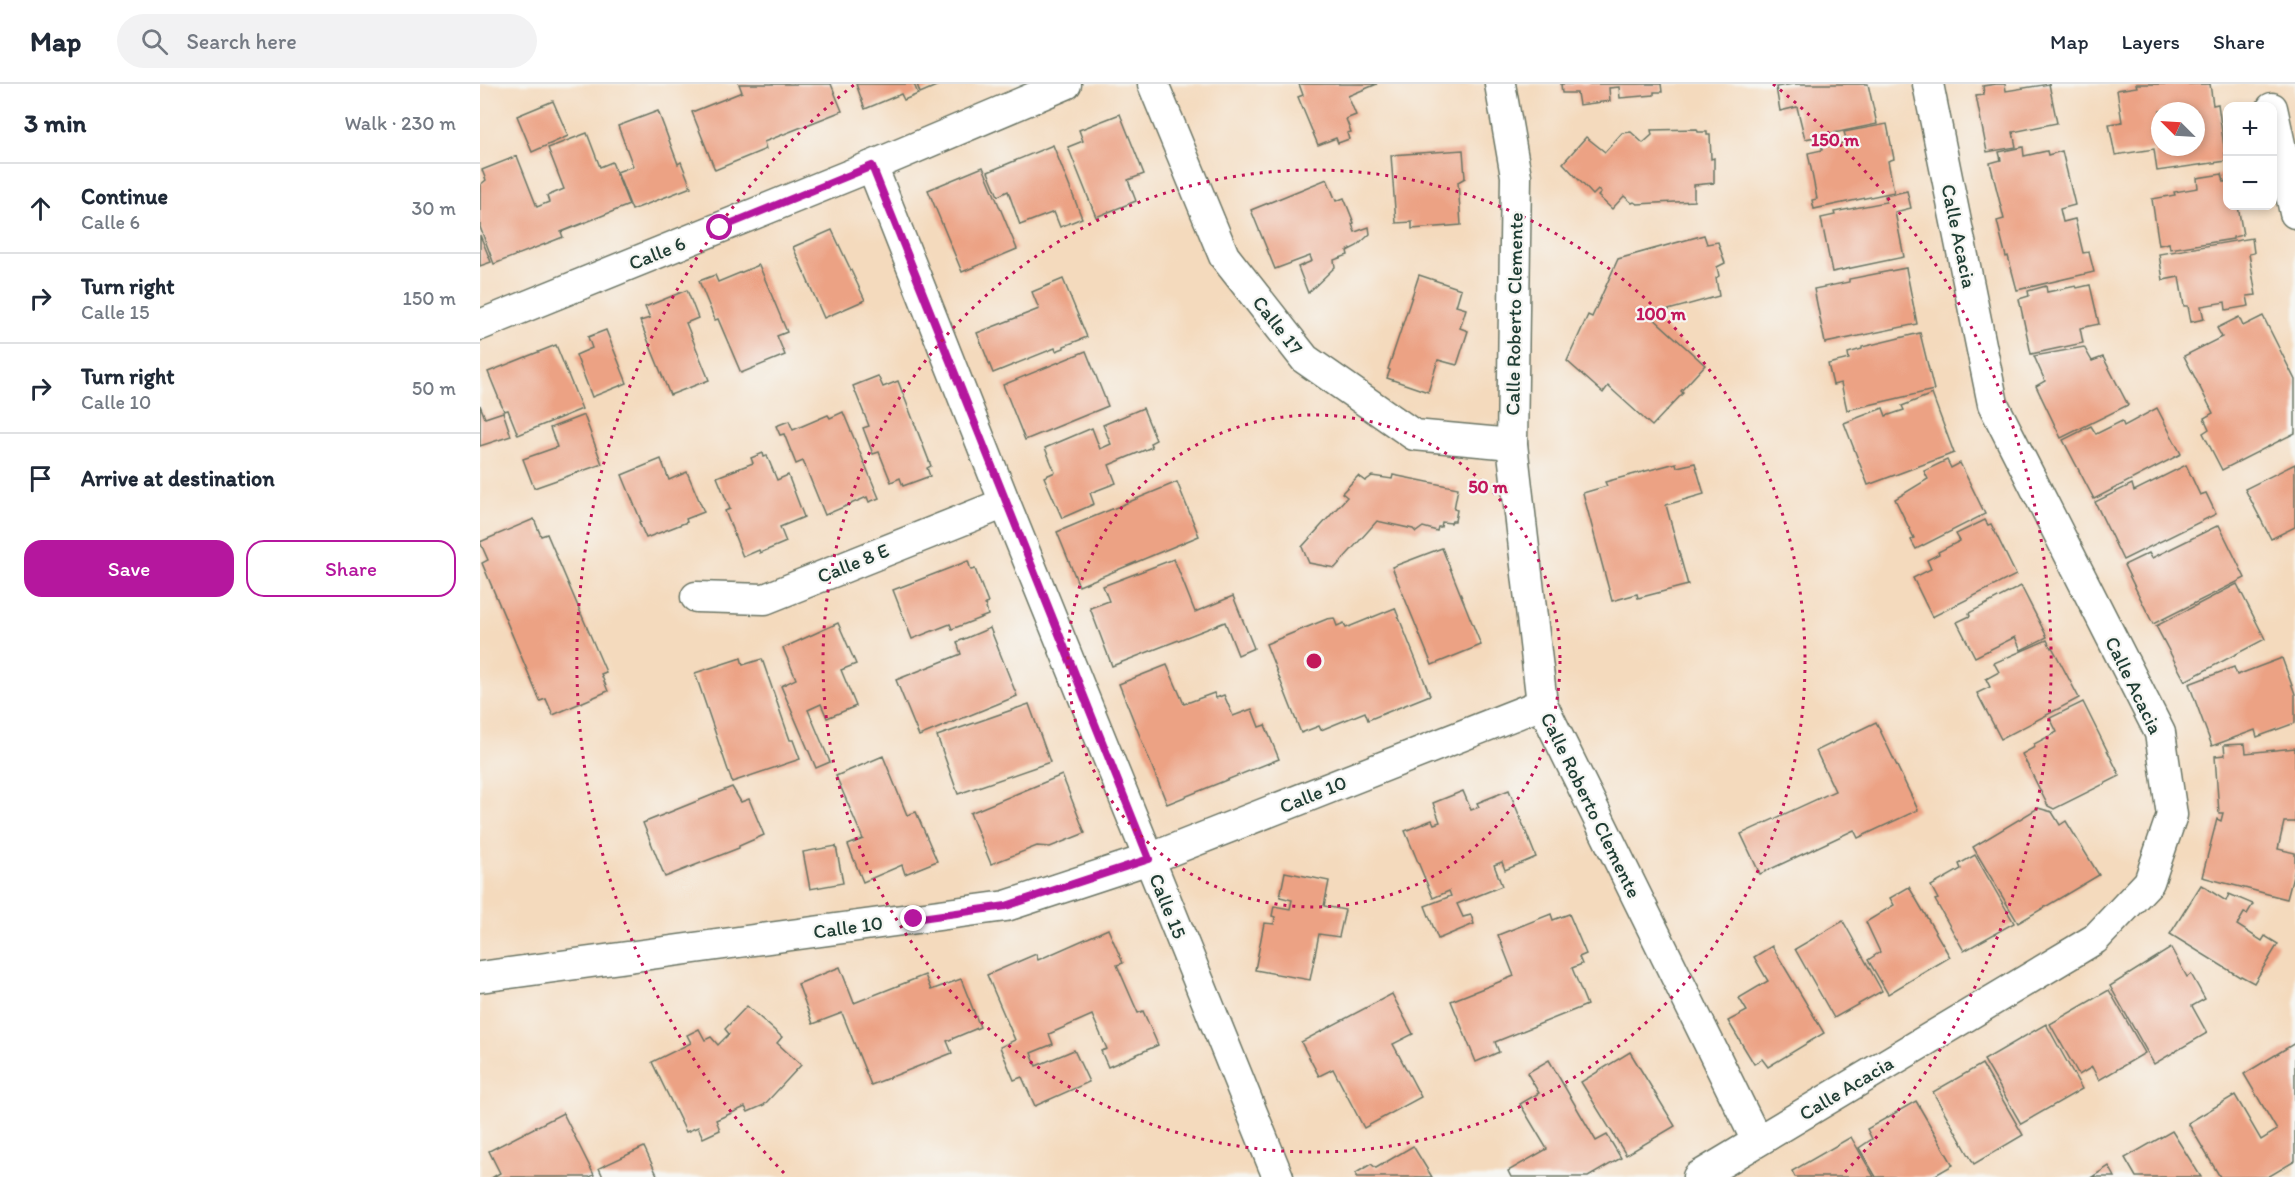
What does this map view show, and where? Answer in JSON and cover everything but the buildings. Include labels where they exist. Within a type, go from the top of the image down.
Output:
[{"type":"street","name":"Calle 6","points":[[480,325],[872,166],[1066,84]]},
{"type":"street","name":"Calle 17","points":[[1153,84],[1224,256],[1305,359],[1414,435],[1512,444]]},
{"type":"street","name":"Calle Roberto Clemente","points":[[1500,84],[1516,176],[1512,444],[1542,704],[1757,1141]]},
{"type":"street","name":"Calle Acacia","points":[[1698,1177],[2095,939],[2149,882],[2172,815],[2160,733],[1993,404],[1928,84]]},
{"type":"street","points":[[2267,84],[2271,102]]},
{"type":"street","points":[[2277,122],[2290,160],[2295,213]]},
{"type":"street","name":"Calle 15","points":[[872,166],[1005,503],[1278,1177]]},
{"type":"street","name":"Calle 8 E","points":[[696,597],[765,599],[1005,503]]},
{"type":"street","name":"Calle 10","points":[[480,977],[1006,906],[1149,859],[1542,704]]},
{"type":"route","points":[[720,228],[872,166],[1149,859],[1006,906],[914,919]]}]
